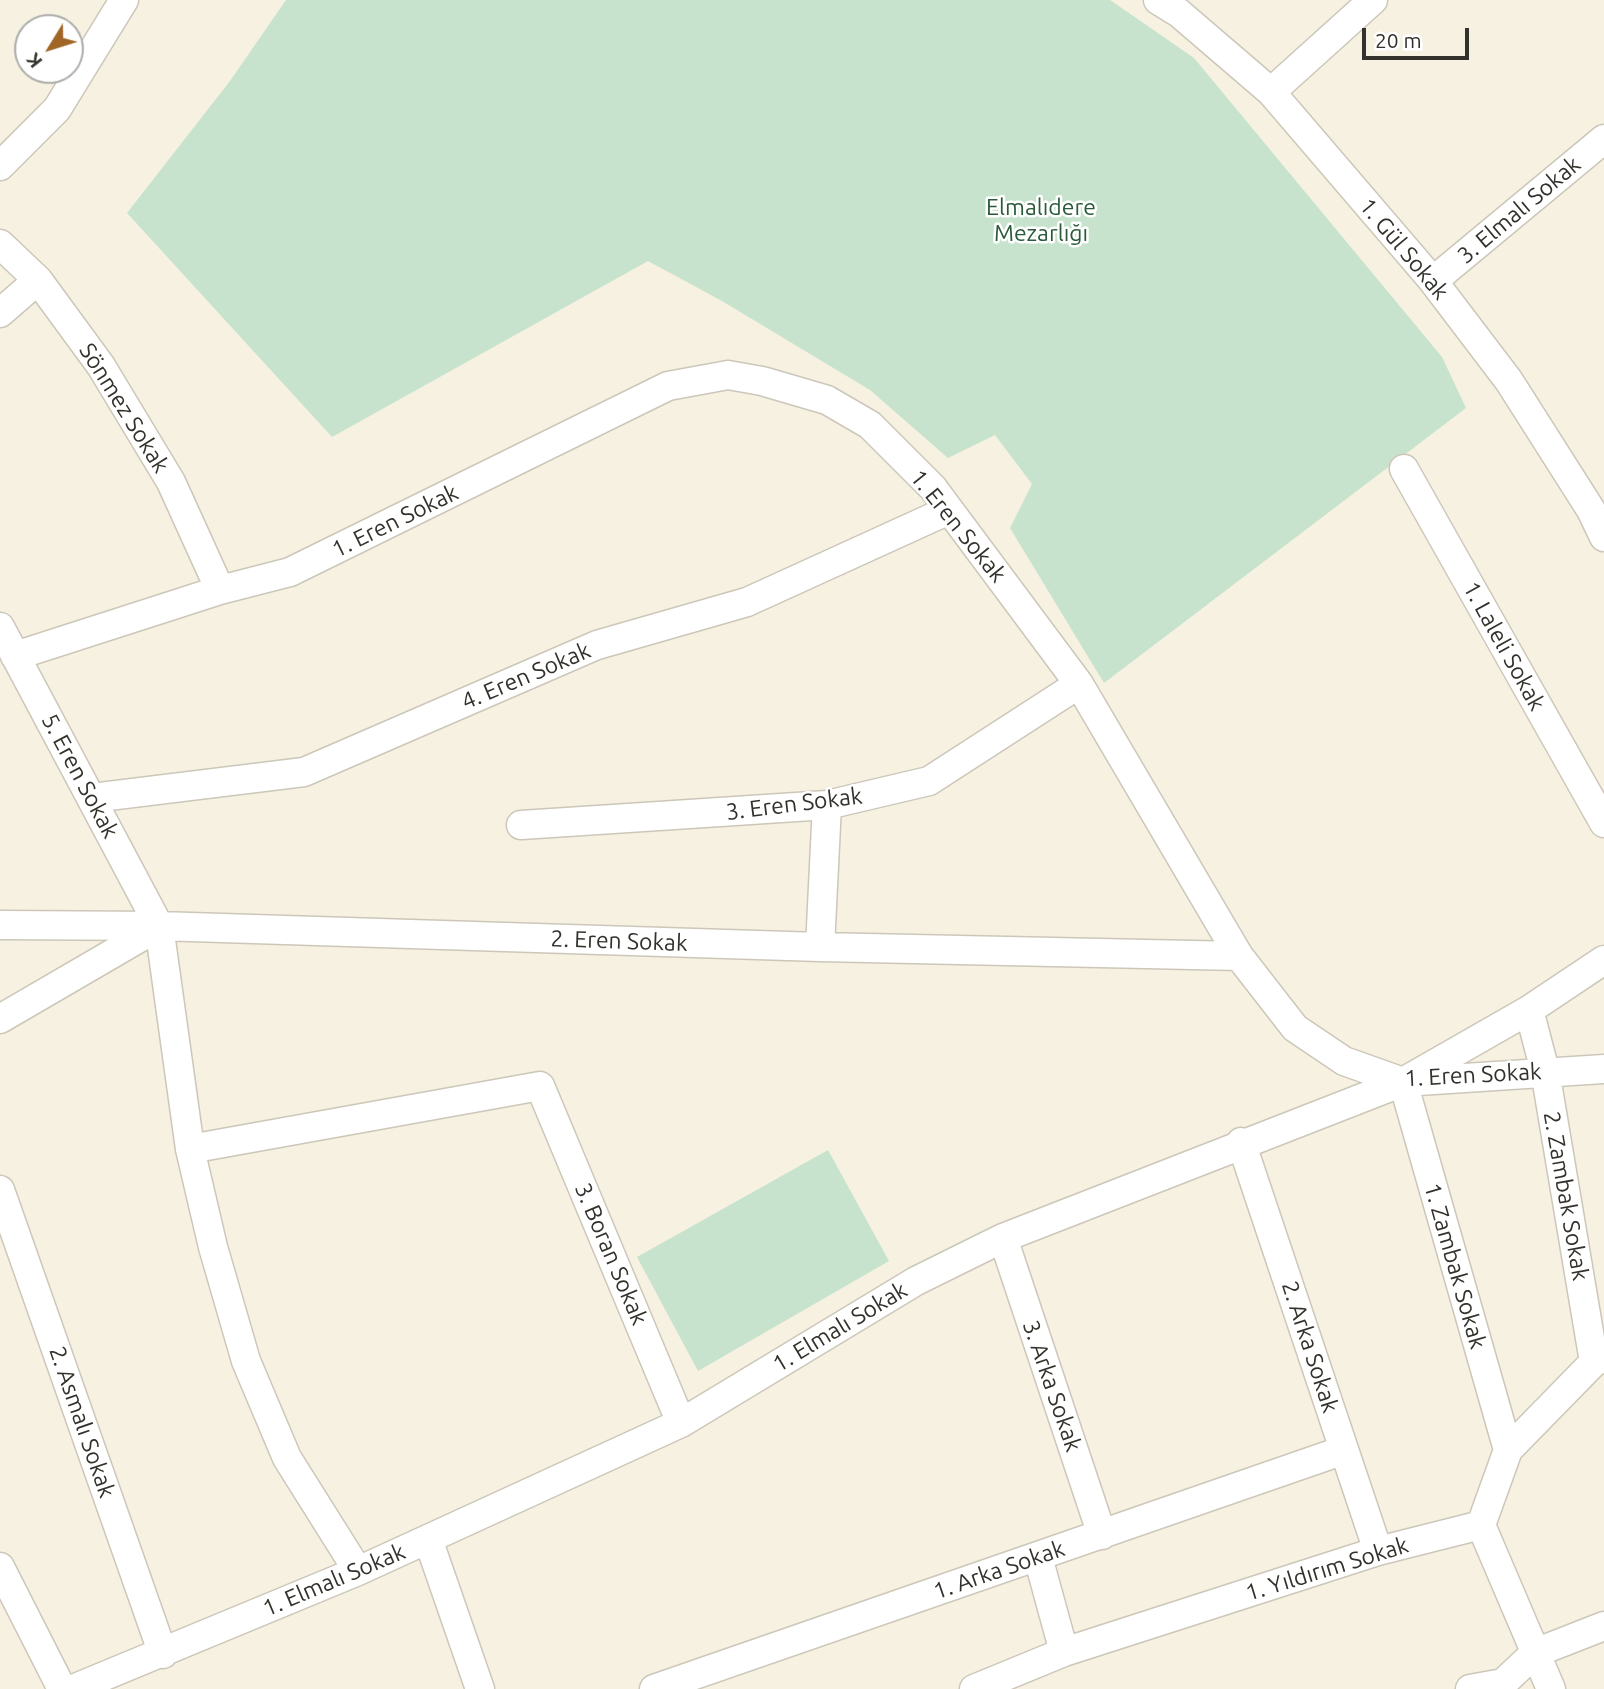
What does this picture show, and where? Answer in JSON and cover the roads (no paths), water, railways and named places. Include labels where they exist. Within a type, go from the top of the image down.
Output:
[{"type":"street","points":[[0,166],[57,109],[124,0]]},
{"type":"street","name":"1. Gül Sokak","points":[[1158,0],[1179,13],[1271,92],[1433,281],[1509,381],[1597,505],[1604,537]]},
{"type":"street","points":[[1271,92],[1373,0]]},
{"type":"street","name":"3. Elmalı Sokak","points":[[1433,281],[1604,139]]},
{"type":"street","name":"Sönmez Sokak","points":[[0,244],[38,281],[101,366],[171,482],[220,590]]},
{"type":"street","points":[[0,313],[38,281]]},
{"type":"street","name":"1. Eren Sokak","points":[[15,656],[220,590],[290,572],[668,386],[728,375],[827,400],[870,425],[933,488],[1079,684],[1239,956],[1295,1028],[1344,1061],[1403,1082],[1604,1069]]},
{"type":"street","name":"1. Laleli Sokak","points":[[1404,469],[1604,823]]},
{"type":"street","name":"4. Eren Sokak","points":[[92,799],[304,772],[597,645],[747,602],[949,510]]},
{"type":"street","name":"5. Eren Sokak","points":[[0,626],[159,926],[190,1149],[246,1361],[287,1458],[358,1571]]},
{"type":"street","name":"3. Eren Sokak","points":[[521,825],[827,805],[929,781],[1079,684]]},
{"type":"street","points":[[820,947],[827,805]]},
{"type":"street","name":"2. Eren Sokak","points":[[0,925],[159,926],[820,947],[1239,956]]},
{"type":"street","points":[[0,1019],[159,926]]},
{"type":"street","name":"1. Elmalı Sokak","points":[[73,1689],[358,1571],[681,1423],[916,1280],[1003,1238],[1241,1142],[1403,1082],[1529,1010],[1604,960]]},
{"type":"street","name":"2. Zambak Sokak","points":[[1529,1010],[1545,1071],[1599,1360]]},
{"type":"street","name":"1. Zambak Sokak","points":[[1403,1082],[1508,1450]]},
{"type":"street","name":"3. Boran Sokak","points":[[190,1149],[540,1086],[681,1423]]},
{"type":"street","name":"2. Arka Sokak","points":[[1241,1142],[1378,1551]]},
{"type":"street","name":"2. Asmalı Sokak","points":[[0,1190],[163,1654]]},
{"type":"street","name":"3. Arka Sokak","points":[[1003,1238],[1102,1535]]},
{"type":"street","points":[[1551,1689],[1481,1525],[1508,1450],[1599,1360]]},
{"type":"street","name":"1. Arka Sokak","points":[[654,1689],[1344,1450]]},
{"type":"street","name":"1. Yıldırım Sokak","points":[[974,1689],[1064,1652],[1378,1551],[1481,1525]]},
{"type":"street","points":[[428,1539],[481,1689]]},
{"type":"street","points":[[1038,1557],[1064,1652]]},
{"type":"street","points":[[0,1567],[62,1689]]},
{"type":"street","points":[[1470,1689],[1503,1683],[1535,1653],[1604,1626]]},
{"type":"park label","name":"Elmalıdere Mezarlığı","points":[[1041,220]]}]
